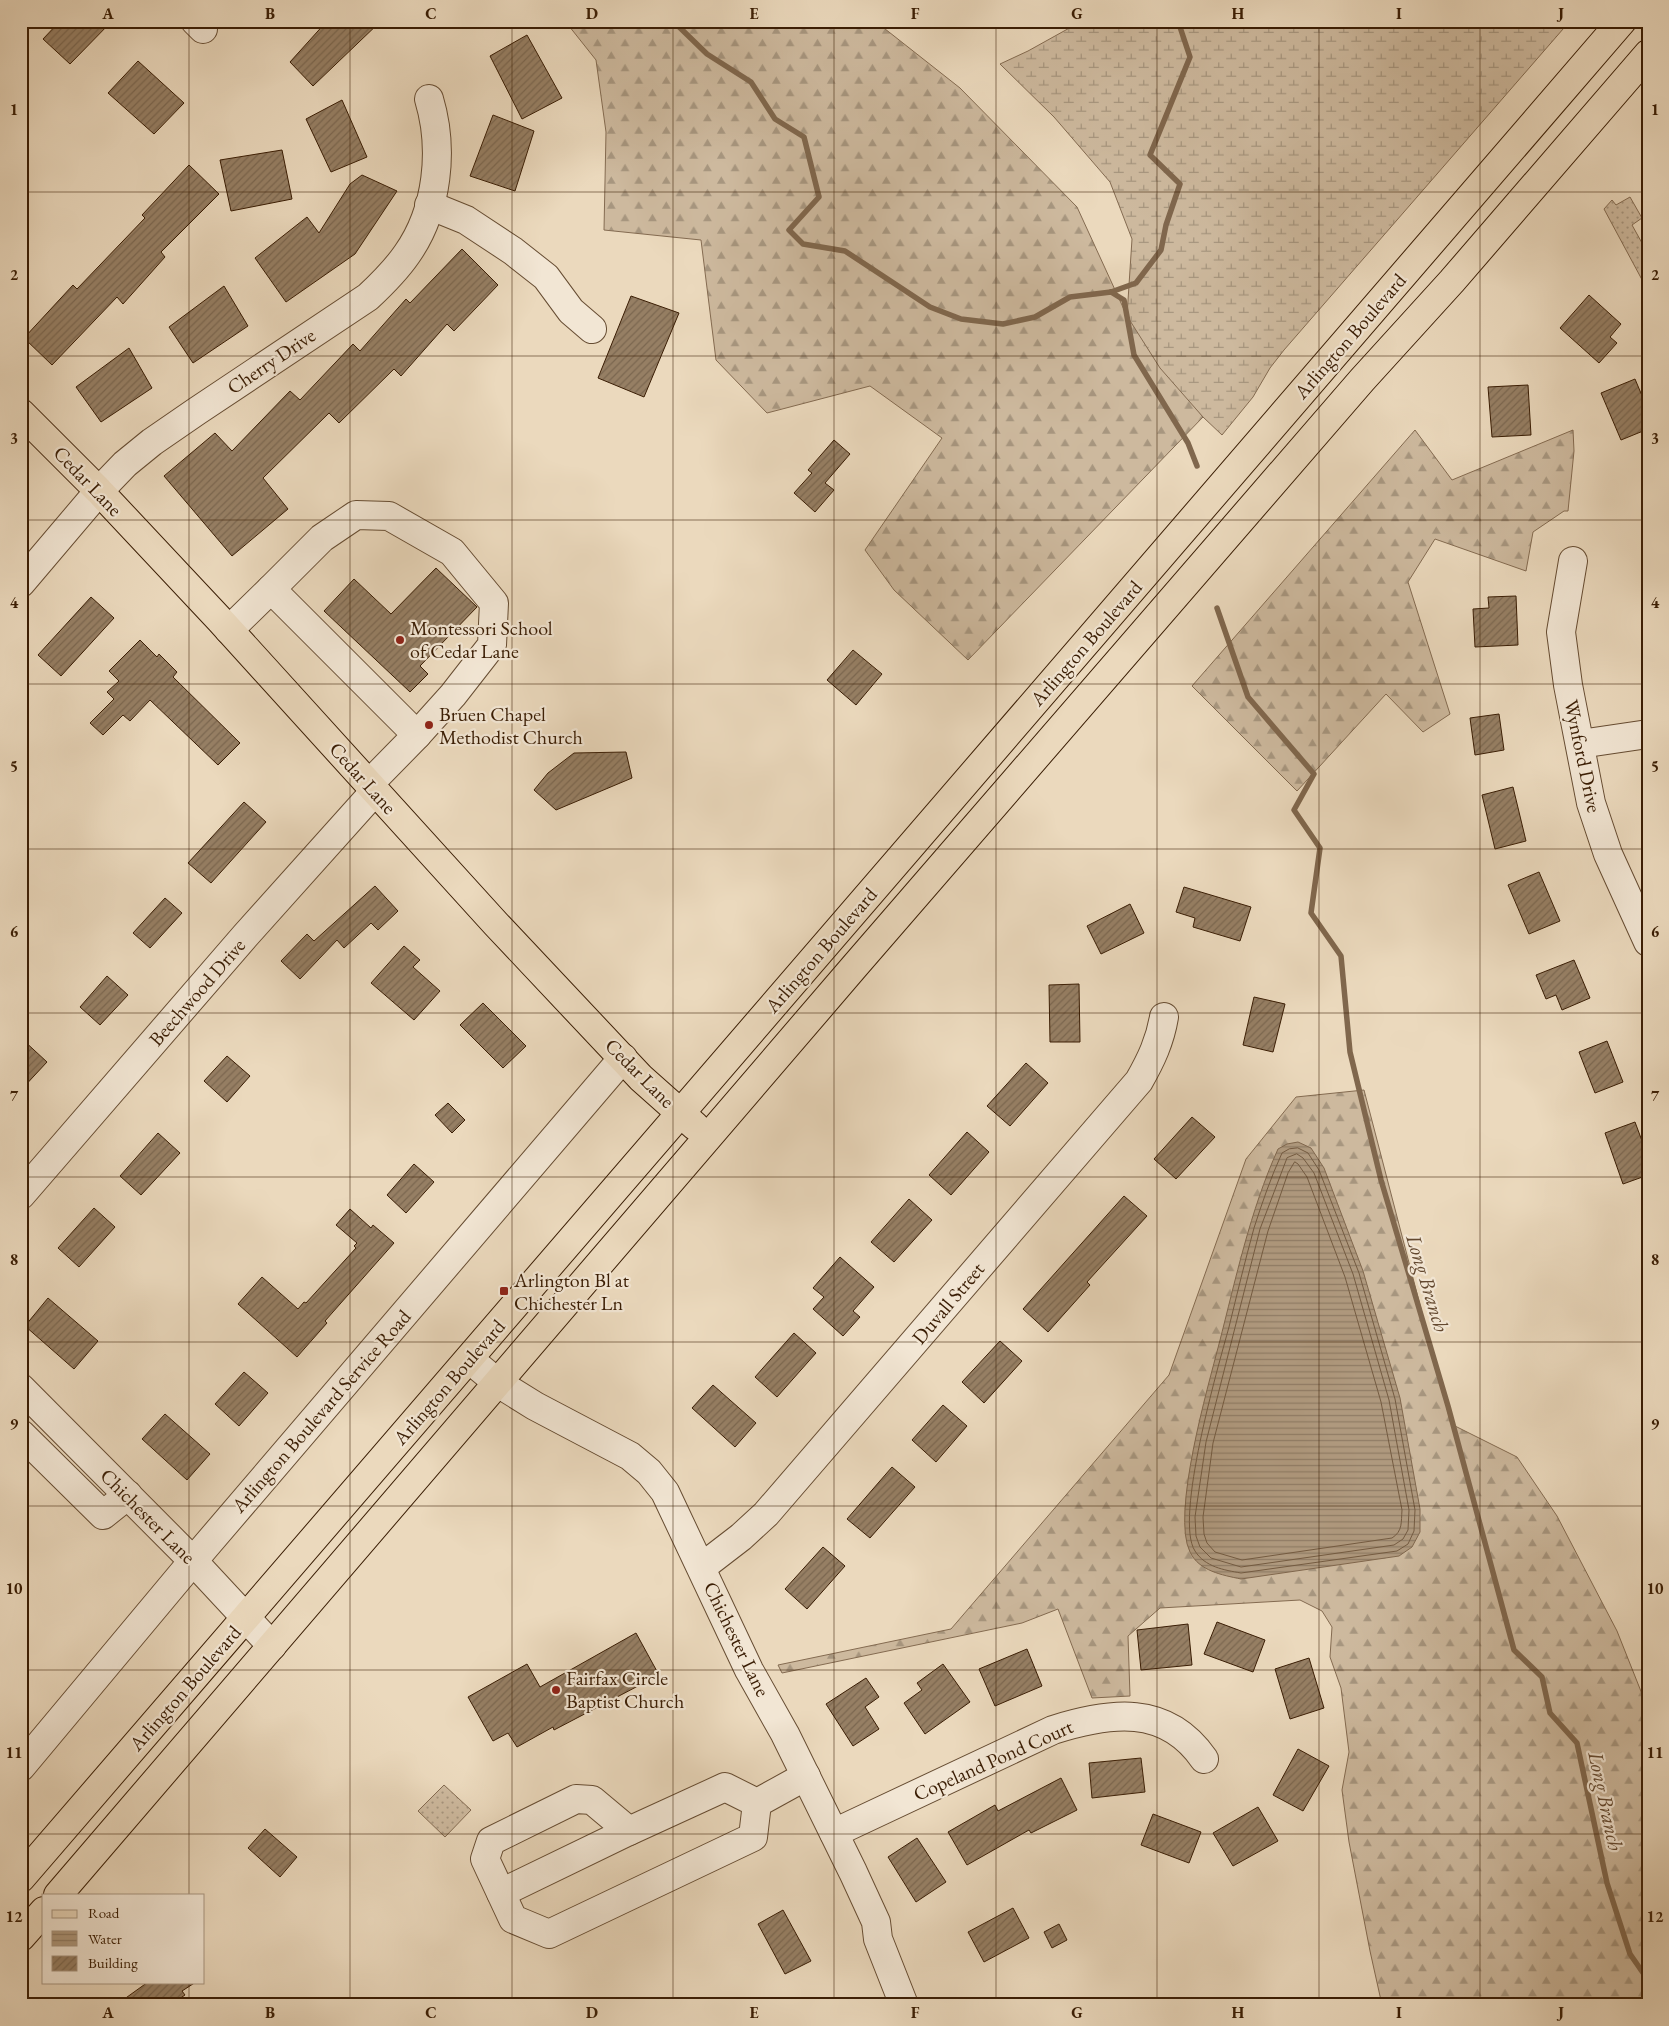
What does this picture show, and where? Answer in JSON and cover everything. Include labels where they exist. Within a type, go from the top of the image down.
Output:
[{"type":"main road","name":"Arlington Boulevard","points":[[21,1878],[1622,21]]},
{"type":"main road","name":"Arlington Boulevard","points":[[59,1894],[1362,380],[1452,281],[1648,54]]},
{"type":"main road","name":"Cedar Lane","points":[[21,413],[99,491],[229,630],[372,788],[641,1078],[709,1138]]},
{"type":"main road","points":[[21,1937],[42,1913]]},
{"type":"street","name":"Cherry Drive","points":[[21,583],[99,491],[125,464],[152,442],[368,297],[390,276],[408,252],[422,226],[429,206],[436,170],[437,141],[429,98]]},
{"type":"street","points":[[429,206],[466,220],[513,251],[546,277],[571,311],[592,329]]},
{"type":"street","name":"Beechwood Drive","points":[[21,1195],[453,695],[492,645],[494,603],[452,552],[388,516],[356,515],[322,538],[229,630]]},
{"type":"street","name":"Wynford Drive","points":[[1573,561],[1562,632],[1568,685],[1591,803],[1608,854],[1648,942]]},
{"type":"street","points":[[271,589],[417,735]]},
{"type":"street","points":[[1580,744],[1648,734]]},
{"type":"street","name":"Duvall Street","points":[[702,1567],[741,1537],[766,1514],[1139,1080],[1152,1058],[1162,1032],[1164,1017]]},
{"type":"street","name":"Arlington Boulevard Service Road","points":[[21,1767],[193,1561],[623,1058]]},
{"type":"street","name":"Chichester Lane","points":[[469,1359],[498,1383],[535,1406],[630,1456],[649,1472],[665,1492],[749,1670],[785,1734],[876,1922],[878,1940],[904,2005]]},
{"type":"street","name":"Chichester Lane","points":[[21,1388],[193,1561],[272,1646]]},
{"type":"street","points":[[21,1434],[103,1515],[128,1495]]},
{"type":"street","name":"Copeland Pond Court","points":[[834,1833],[1053,1730],[1081,1721],[1111,1717],[1141,1717],[1161,1722],[1180,1732],[1197,1748],[1204,1759]]},
{"type":"street","points":[[757,1803],[806,1776]]},
{"type":"street","points":[[501,1893],[629,1830],[725,1787],[757,1803]]},
{"type":"street","points":[[629,1830],[592,1800],[576,1799],[492,1841],[485,1859],[513,1919],[549,1934],[752,1836],[757,1803]]},
{"type":"green space","points":[[565,21],[875,21],[960,88],[1077,207],[1127,316],[1203,417],[968,660],[894,590],[865,550],[942,438],[870,386],[767,413],[716,360],[701,240],[604,230],[606,132],[596,60]]},
{"type":"green space","points":[[1082,21],[1570,21],[1284,350],[1270,368],[1253,397],[1222,435],[1203,417],[1160,368],[1127,316],[1132,239],[1110,182],[1054,117],[1000,64]]},
{"type":"green space","points":[[1630,197],[1642,218],[1632,225],[1642,243],[1648,241],[1647,289],[1604,209],[1612,200],[1616,205]]},
{"type":"green space","points":[[1415,430],[1452,480],[1573,430],[1574,451],[1568,511],[1564,511],[1533,532],[1526,571],[1435,539],[1408,582],[1450,714],[1423,732],[1386,694],[1297,791],[1192,686]]},
{"type":"green space","points":[[1364,1090],[1451,1424],[1517,1457],[1557,1516],[1617,1631],[1648,1709],[1648,2005],[1382,2005],[1349,1842],[1342,1790],[1349,1752],[1341,1688],[1330,1657],[1332,1627],[1322,1611],[1300,1600],[1160,1608],[1128,1636],[1130,1696],[1092,1698],[1058,1609],[1022,1623],[782,1673],[778,1665],[951,1629],[1169,1375],[1246,1159],[1296,1097]]},
{"type":"green space","points":[[444,1785],[471,1810],[445,1837],[418,1811]]},
{"type":"water","points":[[1298,1142],[1311,1148],[1324,1168],[1363,1271],[1400,1398],[1420,1509],[1420,1532],[1412,1547],[1399,1556],[1241,1579],[1219,1574],[1205,1568],[1199,1564],[1190,1552],[1185,1534],[1188,1481],[1207,1389],[1244,1245],[1259,1196],[1278,1149],[1287,1144]]},
{"type":"building","points":[[60,21],[112,21],[70,64],[43,39]]},
{"type":"building","points":[[327,21],[381,21],[313,86],[290,62]]},
{"type":"building","points":[[527,35],[562,98],[522,119],[490,56]]},
{"type":"building","points":[[138,61],[184,103],[154,134],[108,93]]},
{"type":"building","points":[[342,100],[367,157],[331,172],[306,119]]},
{"type":"building","points":[[493,115],[534,131],[515,191],[470,176]]},
{"type":"building","points":[[282,150],[292,199],[231,211],[220,160]]},
{"type":"building","points":[[189,165],[219,194],[161,252],[165,257],[123,304],[117,297],[52,365],[24,338],[73,285],[77,289],[145,218],[142,215]]},
{"type":"building","points":[[362,175],[397,191],[355,254],[286,302],[255,258],[307,217],[319,233],[350,184]]},
{"type":"building","points":[[462,249],[498,285],[454,331],[447,324],[401,376],[394,369],[339,423],[329,413],[263,478],[288,509],[232,556],[164,476],[215,433],[232,451],[290,391],[300,400],[353,344],[360,351],[406,299],[410,303]]},
{"type":"building","points":[[224,286],[248,326],[193,363],[169,327]]},
{"type":"building","points":[[1589,295],[1621,324],[1610,337],[1617,343],[1599,363],[1560,328]]},
{"type":"building","points":[[631,296],[679,313],[644,397],[598,378]]},
{"type":"building","points":[[129,348],[152,388],[101,422],[76,387]]},
{"type":"building","points":[[1635,379],[1648,410],[1648,429],[1621,440],[1601,393]]},
{"type":"building","points":[[1528,385],[1531,435],[1492,437],[1488,387]]},
{"type":"building","points":[[834,440],[850,454],[825,483],[834,490],[815,512],[794,493],[812,473],[808,470]]},
{"type":"building","name":"Montessori School of Cedar Lane","points":[[436,568],[477,607],[420,666],[428,674],[410,692],[324,611],[354,579],[391,614]]},
{"type":"building","points":[[1516,596],[1518,645],[1475,647],[1473,609],[1489,608],[1488,597]]},
{"type":"building","points":[[91,597],[114,618],[61,676],[38,655]]},
{"type":"building","points":[[140,640],[157,657],[159,654],[177,672],[173,677],[240,743],[218,765],[150,700],[130,721],[123,715],[103,735],[90,723],[114,699],[107,692],[119,681],[109,671]]},
{"type":"building","points":[[853,650],[882,674],[856,705],[827,680]]},
{"type":"building","points":[[1499,714],[1504,750],[1475,755],[1470,718]]},
{"type":"building","points":[[626,752],[632,778],[556,810],[534,790],[548,773],[574,753]]},
{"type":"building","points":[[1513,787],[1526,841],[1495,849],[1482,795]]},
{"type":"building","points":[[244,802],[266,822],[211,883],[188,863]]},
{"type":"building","points":[[1539,872],[1560,921],[1529,934],[1508,885]]},
{"type":"building","points":[[375,886],[398,911],[378,930],[371,923],[344,948],[337,940],[300,979],[281,961],[307,934],[314,941]]},
{"type":"building","points":[[1184,887],[1251,907],[1240,941],[1193,927],[1195,918],[1176,912]]},
{"type":"building","points":[[165,898],[182,913],[150,948],[133,933]]},
{"type":"building","points":[[1130,904],[1144,933],[1101,954],[1087,926]]},
{"type":"building","points":[[404,946],[420,960],[413,967],[440,991],[414,1020],[371,983]]},
{"type":"building","points":[[1574,960],[1590,998],[1562,1010],[1556,995],[1546,999],[1536,975]]},
{"type":"building","points":[[107,976],[128,995],[100,1025],[80,1007]]},
{"type":"building","points":[[1079,984],[1080,1042],[1050,1042],[1049,985]]},
{"type":"building","points":[[1254,997],[1285,1004],[1273,1052],[1243,1045]]},
{"type":"building","points":[[483,1003],[526,1046],[503,1068],[460,1025]]},
{"type":"building","points":[[21,1038],[47,1062],[21,1090]]},
{"type":"building","points":[[1607,1041],[1623,1082],[1595,1093],[1579,1052]]},
{"type":"building","points":[[227,1056],[250,1076],[227,1102],[204,1081]]},
{"type":"building","points":[[1026,1063],[1048,1083],[1010,1126],[987,1106]]},
{"type":"building","points":[[448,1103],[465,1120],[452,1133],[435,1115]]},
{"type":"building","points":[[1192,1117],[1215,1137],[1176,1179],[1154,1159]]},
{"type":"building","points":[[1635,1122],[1648,1157],[1648,1175],[1623,1184],[1605,1133]]},
{"type":"building","points":[[967,1132],[989,1152],[951,1195],[929,1175]]},
{"type":"building","points":[[158,1133],[180,1153],[141,1195],[120,1176]]},
{"type":"building","points":[[414,1164],[434,1182],[406,1213],[387,1195]]},
{"type":"building","points":[[1124,1196],[1147,1216],[1087,1282],[1090,1285],[1048,1332],[1023,1309]]},
{"type":"building","points":[[909,1199],[932,1220],[894,1262],[871,1242]]},
{"type":"building","points":[[94,1208],[115,1227],[79,1267],[58,1248]]},
{"type":"building","points":[[350,1209],[371,1228],[373,1225],[394,1243],[325,1321],[327,1323],[297,1357],[238,1304],[262,1277],[298,1309],[304,1302],[306,1303],[356,1248],[354,1246],[357,1243],[336,1225]]},
{"type":"building","points":[[840,1257],[874,1287],[853,1311],[860,1317],[843,1336],[813,1309],[824,1297],[813,1288]]},
{"type":"building","points":[[48,1298],[98,1341],[74,1369],[25,1326]]},
{"type":"building","points":[[794,1333],[816,1353],[777,1397],[755,1377]]},
{"type":"building","points":[[1000,1341],[1022,1361],[984,1403],[962,1382]]},
{"type":"building","points":[[244,1372],[268,1393],[239,1426],[215,1404]]},
{"type":"building","points":[[713,1385],[756,1423],[735,1447],[692,1408]]},
{"type":"building","points":[[943,1405],[967,1426],[936,1462],[912,1440]]},
{"type":"building","points":[[165,1414],[210,1454],[187,1480],[142,1439]]},
{"type":"building","points":[[892,1467],[915,1487],[870,1538],[847,1519]]},
{"type":"building","points":[[823,1547],[845,1566],[807,1609],[785,1589]]},
{"type":"building","points":[[1217,1622],[1265,1640],[1253,1672],[1204,1654]]},
{"type":"building","points":[[1188,1624],[1192,1665],[1141,1670],[1137,1630]]},
{"type":"building","name":"Fairfax Circle Baptist Church","points":[[636,1633],[659,1675],[554,1730],[553,1727],[517,1747],[508,1733],[493,1741],[468,1697],[527,1664],[540,1687]]},
{"type":"building","points":[[1027,1649],[1042,1686],[995,1706],[979,1669]]},
{"type":"building","points":[[1309,1658],[1324,1708],[1290,1719],[1275,1669]]},
{"type":"building","points":[[943,1664],[970,1702],[925,1734],[904,1703],[922,1690],[917,1683]]},
{"type":"building","points":[[866,1678],[879,1697],[865,1707],[879,1729],[853,1746],[826,1704]]},
{"type":"building","points":[[1298,1749],[1329,1766],[1303,1811],[1273,1795]]},
{"type":"building","points":[[1141,1758],[1145,1792],[1092,1798],[1089,1763]]},
{"type":"building","points":[[1061,1778],[1077,1810],[1031,1833],[1029,1830],[967,1865],[948,1832],[995,1805],[998,1811]]},
{"type":"building","points":[[1258,1807],[1278,1841],[1233,1866],[1213,1833]]},
{"type":"building","points":[[1153,1814],[1201,1832],[1189,1863],[1141,1845]]},
{"type":"building","points":[[265,1829],[297,1857],[280,1877],[248,1848]]},
{"type":"building","points":[[917,1838],[946,1882],[916,1902],[888,1857]]},
{"type":"building","points":[[1013,1908],[1029,1938],[984,1962],[968,1932]]},
{"type":"building","points":[[783,1910],[811,1961],[785,1974],[758,1924]]},
{"type":"building","points":[[1059,1924],[1067,1940],[1052,1948],[1044,1932]]},
{"type":"building","points":[[145,1984],[193,1984],[182,1991],[185,1995],[170,2005],[116,2005]]},
{"type":"waterway","points":[[673,21],[707,54],[751,82],[775,119],[804,137],[819,197],[789,230],[803,244],[845,251],[930,307],[961,319],[1003,324],[1035,317],[1070,297],[1111,292],[1136,283],[1161,250],[1166,225],[1180,184],[1150,155],[1190,57],[1178,21]]},
{"type":"waterway","points":[[1111,292],[1124,300],[1134,355],[1188,443],[1197,466]]},
{"type":"waterway","name":"Long Branch","points":[[1217,608],[1248,697],[1314,774],[1294,810],[1320,848],[1311,913],[1341,956],[1350,1052],[1381,1180],[1448,1406],[1514,1650],[1542,1677],[1550,1713],[1577,1743],[1607,1883],[1630,1954],[1648,1980]]},
{"type":"place","name":"Montessori School of Cedar Lane","points":[[400,640]]},
{"type":"place","name":"Bruen Chapel Methodist Church","points":[[429,725]]},
{"type":"place","name":"Arlington Bl at Chichester Ln","points":[[504,1291]]},
{"type":"place","name":"Fairfax Circle Baptist Church","points":[[556,1690]]}]
